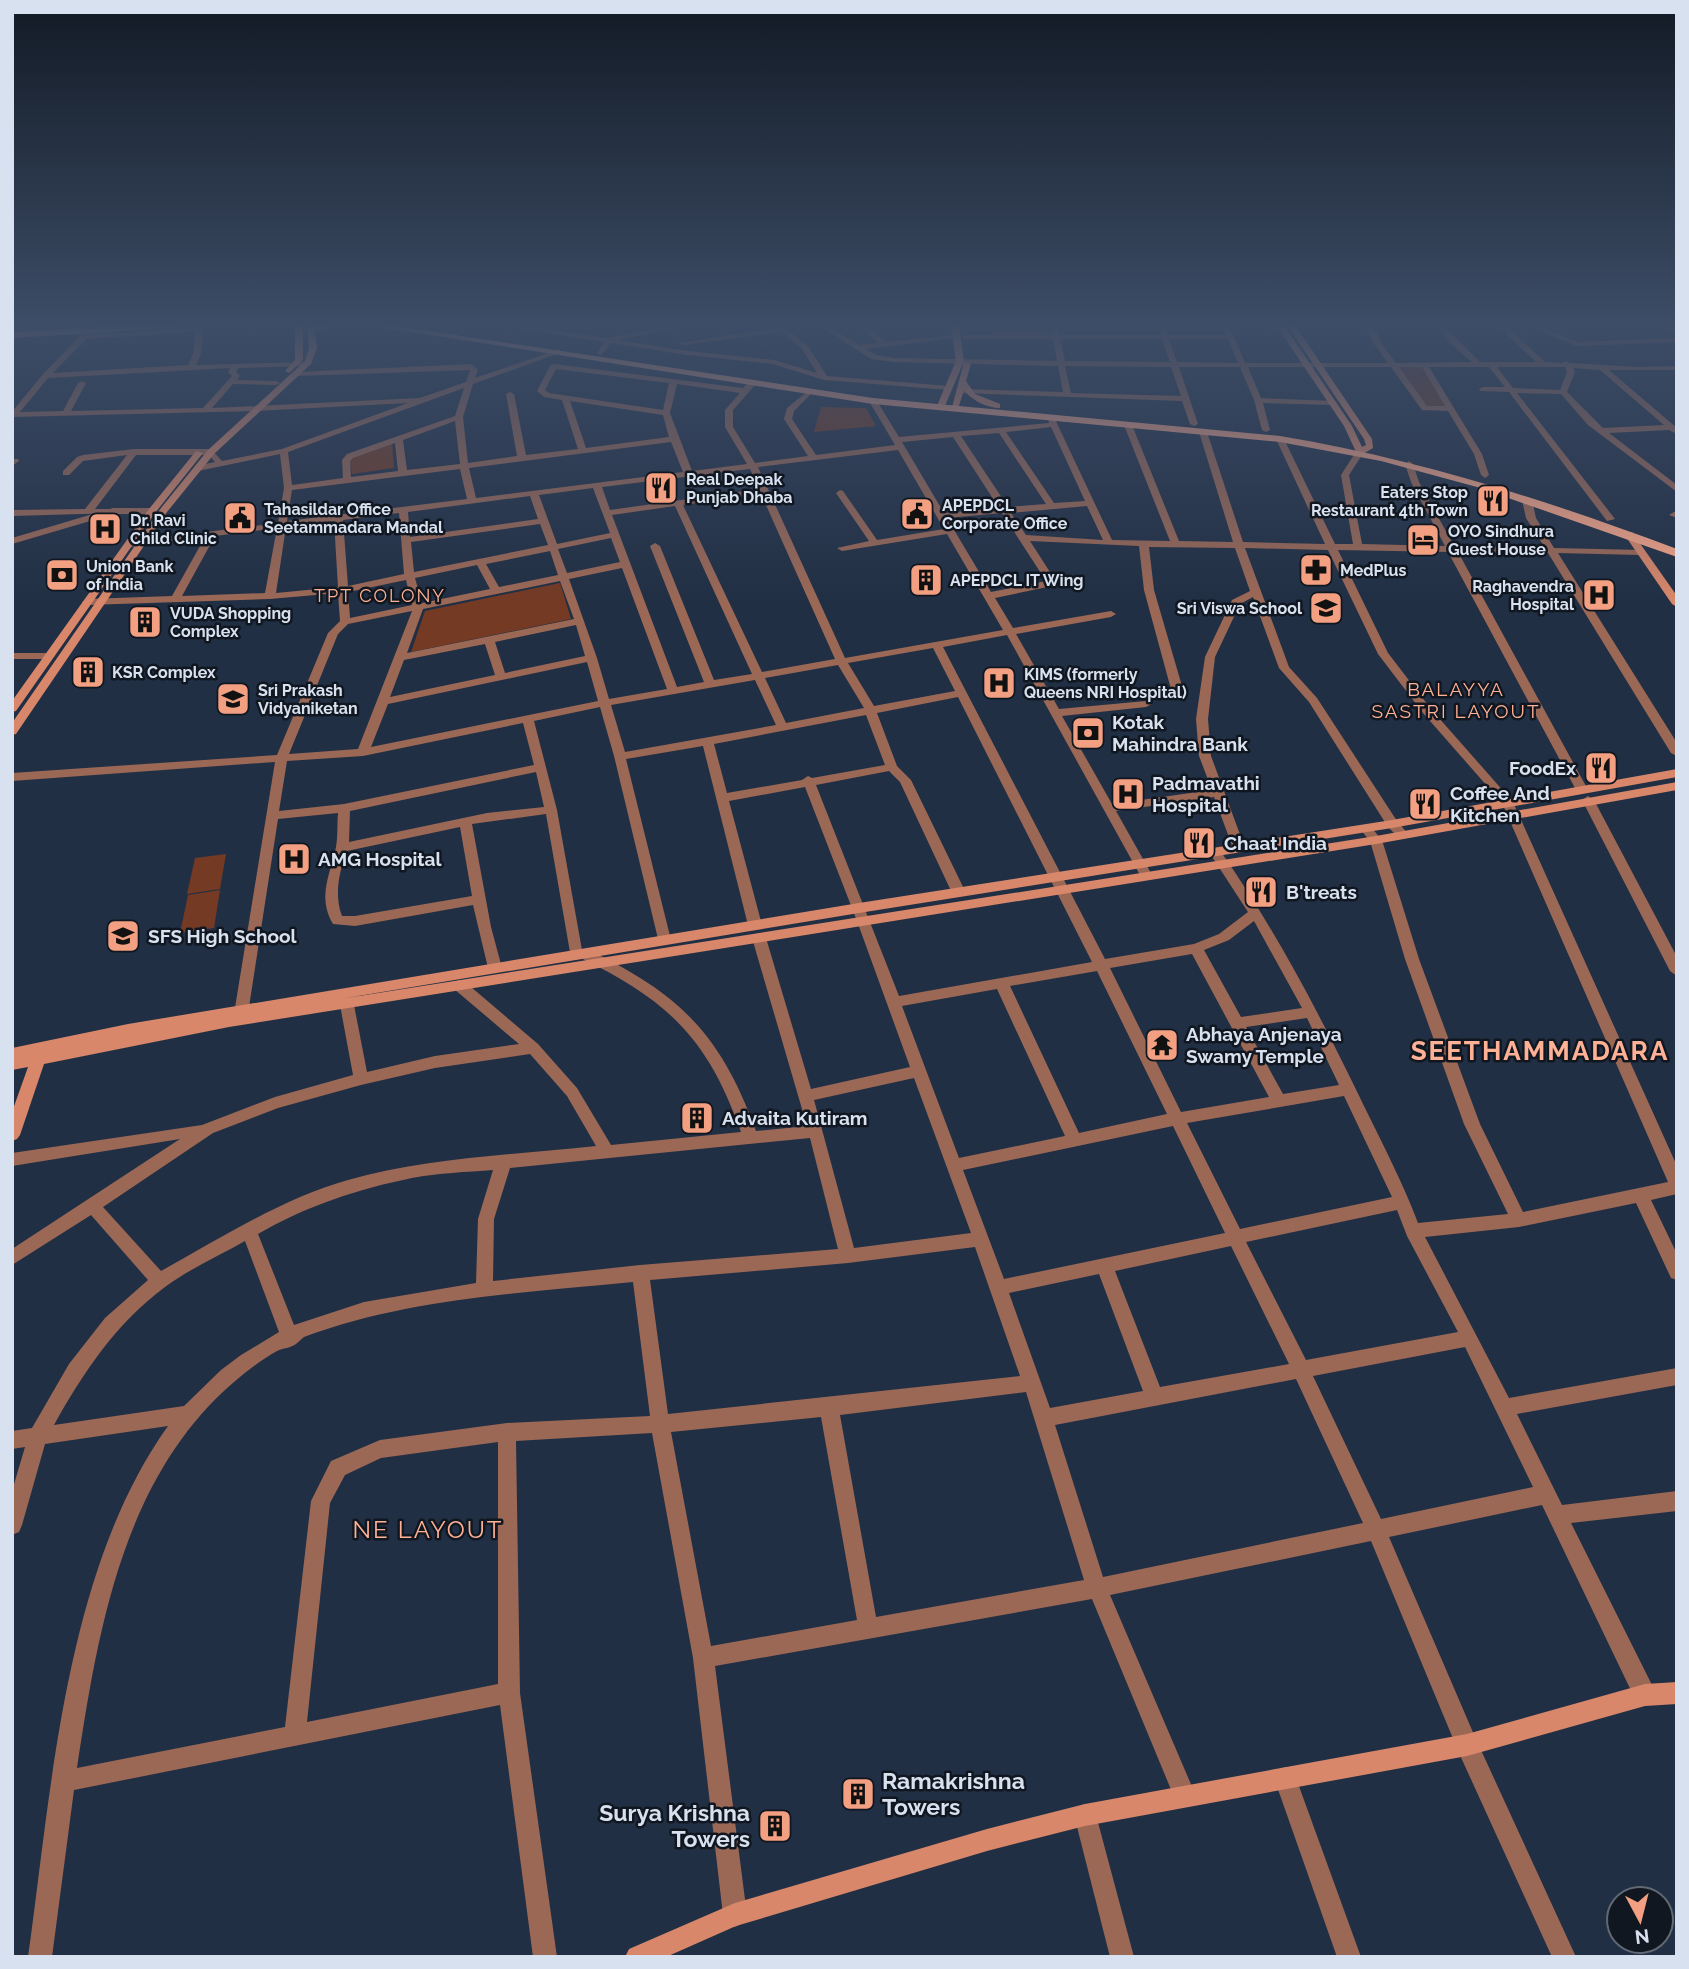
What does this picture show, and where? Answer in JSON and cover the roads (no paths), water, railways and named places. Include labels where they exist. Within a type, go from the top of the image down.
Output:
[{"type":"main road","points":[[12,709],[152,511],[242,417]]},
{"type":"main road","points":[[1021,417],[1051,422],[1266,430],[1361,447],[1485,475],[1677,543]]},
{"type":"main road","points":[[1097,417],[1361,447],[1409,464],[1476,482],[1677,553]]},
{"type":"main road","points":[[1342,417],[1361,447]]},
{"type":"main road","points":[[1350,417],[1361,447]]},
{"type":"main road","points":[[12,732],[100,601],[198,468],[206,452]]},
{"type":"main road","points":[[1629,534],[1677,604]]},
{"type":"main road","points":[[240,1016],[347,1005],[606,962],[757,931],[1219,857],[1376,840],[1677,773]]},
{"type":"main road","points":[[1585,794],[1677,786]]},
{"type":"main road","points":[[1219,857],[1239,848],[1509,809]]},
{"type":"main road","points":[[861,914],[959,893],[1058,883]]},
{"type":"main road","points":[[12,1054],[39,1052],[495,968],[664,940],[757,931]]},
{"type":"main road","points":[[12,1064],[39,1052]]},
{"type":"main road","points":[[12,1135],[39,1052]]},
{"type":"main road","points":[[637,1957],[735,1915],[987,1840],[1085,1815],[1467,1745],[1646,1695],[1677,1693]]},
{"type":"street","points":[[198,468],[284,451],[373,417]]},
{"type":"street","points":[[347,480],[347,458],[398,437],[459,417],[464,465],[472,500]]},
{"type":"street","points":[[514,417],[522,458]]},
{"type":"street","points":[[571,417],[583,452]]},
{"type":"street","points":[[667,417],[688,472]]},
{"type":"street","points":[[728,417],[727,421],[765,491],[841,661],[870,709],[892,766],[905,780],[959,893]]},
{"type":"street","points":[[788,417],[813,457]]},
{"type":"street","points":[[882,417],[1011,634],[1143,870]]},
{"type":"street","points":[[1193,417],[1284,668],[1313,700],[1392,824],[1403,835]]},
{"type":"street","points":[[1263,417],[1266,430]]},
{"type":"street","points":[[1456,417],[1478,454],[1485,475]]},
{"type":"street","points":[[1531,417],[1609,519]]},
{"type":"street","points":[[1588,417],[1677,489]]},
{"type":"street","points":[[1660,417],[1674,429]]},
{"type":"street","points":[[128,544],[813,457],[1051,422],[1109,543]]},
{"type":"street","points":[[1128,425],[1176,545]]},
{"type":"street","points":[[1602,431],[1674,429]]},
{"type":"street","points":[[1001,430],[1051,505]]},
{"type":"street","points":[[956,435],[1052,583],[988,596]]},
{"type":"street","points":[[398,437],[403,473]]},
{"type":"street","points":[[288,488],[674,439]]},
{"type":"street","points":[[1280,439],[1383,654],[1509,809],[1677,1185],[1519,1220],[1413,1231]]},
{"type":"street","points":[[1358,548],[1345,475],[1361,447]]},
{"type":"street","points":[[270,596],[288,488],[284,451]]},
{"type":"street","points":[[66,473],[80,459],[134,452],[206,452],[219,462]]},
{"type":"street","points":[[88,512],[134,452]]},
{"type":"street","points":[[1409,464],[1415,482],[1455,551],[1677,971]]},
{"type":"street","points":[[596,484],[673,691]]},
{"type":"street","points":[[605,513],[765,491]]},
{"type":"street","points":[[533,492],[592,658],[620,756],[664,940]]},
{"type":"street","points":[[840,493],[875,544]]},
{"type":"street","points":[[1527,500],[1528,512],[1677,753]]},
{"type":"street","points":[[678,503],[783,728]]},
{"type":"street","points":[[943,516],[1088,503]]},
{"type":"street","points":[[363,752],[418,609],[409,574],[403,509]]},
{"type":"street","points":[[12,541],[113,511]]},
{"type":"street","points":[[12,513],[152,511]]},
{"type":"street","points":[[338,517],[345,622]]},
{"type":"street","points":[[406,540],[543,521]]},
{"type":"street","points":[[842,548],[950,531]]},
{"type":"street","points":[[175,599],[213,532]]},
{"type":"street","points":[[87,602],[270,596],[341,590],[613,534]]},
{"type":"street","points":[[1025,538],[1144,545],[1640,552]]},
{"type":"street","points":[[1144,545],[1149,590],[1178,693]]},
{"type":"street","points":[[655,546],[710,684]]},
{"type":"street","points":[[481,561],[496,592]]},
{"type":"street","points":[[240,1016],[281,761],[333,633],[345,622],[626,564]]},
{"type":"street","points":[[1239,848],[1205,756],[1202,719],[1210,657],[1236,602],[1255,592]]},
{"type":"street","points":[[12,777],[281,761],[363,752],[604,703],[1011,634],[1111,614]]},
{"type":"street","points":[[399,658],[580,621]]},
{"type":"street","points":[[489,640],[501,677]]},
{"type":"street","points":[[937,646],[1102,967],[1300,1368],[1376,1530],[1467,1745],[1564,1957]]},
{"type":"street","points":[[12,656],[50,656]]},
{"type":"street","points":[[383,702],[592,658]]},
{"type":"street","points":[[620,756],[708,742],[960,693]]},
{"type":"street","points":[[1055,713],[1146,704]]},
{"type":"street","points":[[528,719],[551,810],[581,954],[606,962],[659,993],[697,1030],[718,1059],[738,1099],[751,1139]]},
{"type":"street","points":[[708,742],[757,931],[816,1131],[848,1256]]},
{"type":"street","points":[[722,798],[892,766]]},
{"type":"street","points":[[273,816],[344,808],[539,768]]},
{"type":"street","points":[[808,780],[956,1165],[1044,1418],[1097,1588],[1185,1796]]},
{"type":"street","points":[[1108,808],[1219,793]]},
{"type":"street","points":[[344,808],[342,848],[336,866],[332,904],[338,921],[355,921],[480,899]]},
{"type":"street","points":[[342,848],[466,822],[551,810]]},
{"type":"street","points":[[466,822],[495,968]]},
{"type":"street","points":[[1366,828],[1376,840],[1412,959],[1472,1124],[1519,1220]]},
{"type":"street","points":[[1219,857],[1256,913],[1310,1012],[1402,1202],[1413,1231],[1470,1338],[1646,1695]]},
{"type":"street","points":[[895,1002],[1102,967],[1196,948],[1224,937],[1256,913]]},
{"type":"street","points":[[1196,948],[1279,1101]]},
{"type":"street","points":[[1002,984],[1075,1140]]},
{"type":"street","points":[[458,985],[533,1048],[572,1092],[608,1153]]},
{"type":"street","points":[[347,1005],[361,1079]]},
{"type":"street","points":[[1237,1023],[1310,1012]]},
{"type":"street","points":[[12,1258],[208,1129],[275,1103],[361,1079],[435,1062],[533,1048]]},
{"type":"street","points":[[806,1096],[920,1071]]},
{"type":"street","points":[[956,1165],[1175,1119],[1348,1089]]},
{"type":"street","points":[[12,1160],[208,1129]]},
{"type":"street","points":[[12,1525],[38,1436],[75,1370],[111,1324],[159,1281],[282,1212],[346,1187],[414,1171],[816,1131]]},
{"type":"street","points":[[484,1290],[486,1219],[504,1161]]},
{"type":"street","points":[[1641,1195],[1677,1273]]},
{"type":"street","points":[[998,1288],[1402,1202]]},
{"type":"street","points":[[91,1204],[159,1281]]},
{"type":"street","points":[[249,1231],[290,1338]]},
{"type":"street","points":[[40,1957],[65,1781],[86,1661],[106,1575],[136,1496],[177,1427],[219,1385],[268,1347],[348,1313],[484,1290],[640,1273],[848,1256],[981,1239]]},
{"type":"street","points":[[1104,1264],[1154,1395]]},
{"type":"street","points":[[640,1273],[660,1424],[703,1658],[735,1915]]},
{"type":"street","points":[[1044,1418],[1154,1395],[1470,1338]]},
{"type":"street","points":[[1504,1408],[1677,1377]]},
{"type":"street","points":[[295,1734],[321,1501],[338,1468],[380,1449],[506,1432],[660,1424],[829,1408],[1031,1383]]},
{"type":"street","points":[[829,1408],[868,1627]]},
{"type":"street","points":[[12,1440],[190,1414]]},
{"type":"street","points":[[506,1432],[509,1692],[545,1957]]},
{"type":"street","points":[[703,1658],[1097,1588],[1548,1494]]},
{"type":"street","points":[[1558,1515],[1677,1501]]},
{"type":"street","points":[[65,1781],[509,1692]]},
{"type":"street","points":[[1285,1778],[1349,1957]]},
{"type":"street","points":[[1085,1815],[1122,1957]]},
{"type":"place","name":"Real Deepak Punjab Dhaba","points":[[661,488]]},
{"type":"place","name":"Eaters Stop Restaurant 4th Town","points":[[1493,501]]},
{"type":"place","name":"APEPDCL Corporate Office","points":[[917,514]]},
{"type":"place","name":"Tahasildar Office Seetammadara Mandal","points":[[240,518]]},
{"type":"place","name":"Dr. Ravi Child Clinic","points":[[105,529]]},
{"type":"place","name":"OYO Sindhura Guest House","points":[[1423,540]]},
{"type":"place","name":"MedPlus","points":[[1316,570]]},
{"type":"place","name":"Union Bank of India","points":[[62,575]]},
{"type":"place","name":"APEPDCL IT Wing","points":[[926,580]]},
{"type":"place","name":"Raghavendra Hospital","points":[[1599,595]]},
{"type":"place","name":"Sri Viswa School","points":[[1326,608]]},
{"type":"place","name":"VUDA Shopping Complex","points":[[145,622]]},
{"type":"place","name":"KSR Complex","points":[[88,672]]},
{"type":"place","name":"KIMS (formerly Queens NRI Hospital)","points":[[999,683]]},
{"type":"place","name":"Sri Prakash Vidyaniketan","points":[[233,699]]},
{"type":"place","name":"Kotak Mahindra Bank","points":[[1088,733]]},
{"type":"place","name":"FoodEx","points":[[1601,768]]},
{"type":"place","name":"Padmavathi Hospital","points":[[1128,794]]},
{"type":"place","name":"Coffee And Kitchen","points":[[1425,804]]},
{"type":"place","name":"Chaat India","points":[[1199,843]]},
{"type":"place","name":"AMG Hospital","points":[[294,859]]},
{"type":"place","name":"B'treats","points":[[1261,892]]},
{"type":"place","name":"SFS High School","points":[[123,936]]},
{"type":"place","name":"Abhaya Anjenaya Swamy Temple","points":[[1162,1045]]},
{"type":"place","name":"Advaita Kutiram","points":[[697,1118]]},
{"type":"place","name":"Ramakrishna Towers","points":[[858,1794]]},
{"type":"place","name":"Surya Krishna Towers","points":[[775,1826]]},
{"type":"district","name":"TPT COLONY","points":[[380,596]]},
{"type":"district","name":"BALAYYA SASTRI LAYOUT","points":[[1456,700]]},
{"type":"district","name":"SEETHAMMADARA","points":[[1540,1051]]},
{"type":"district","name":"NE LAYOUT","points":[[428,1530]]}]
